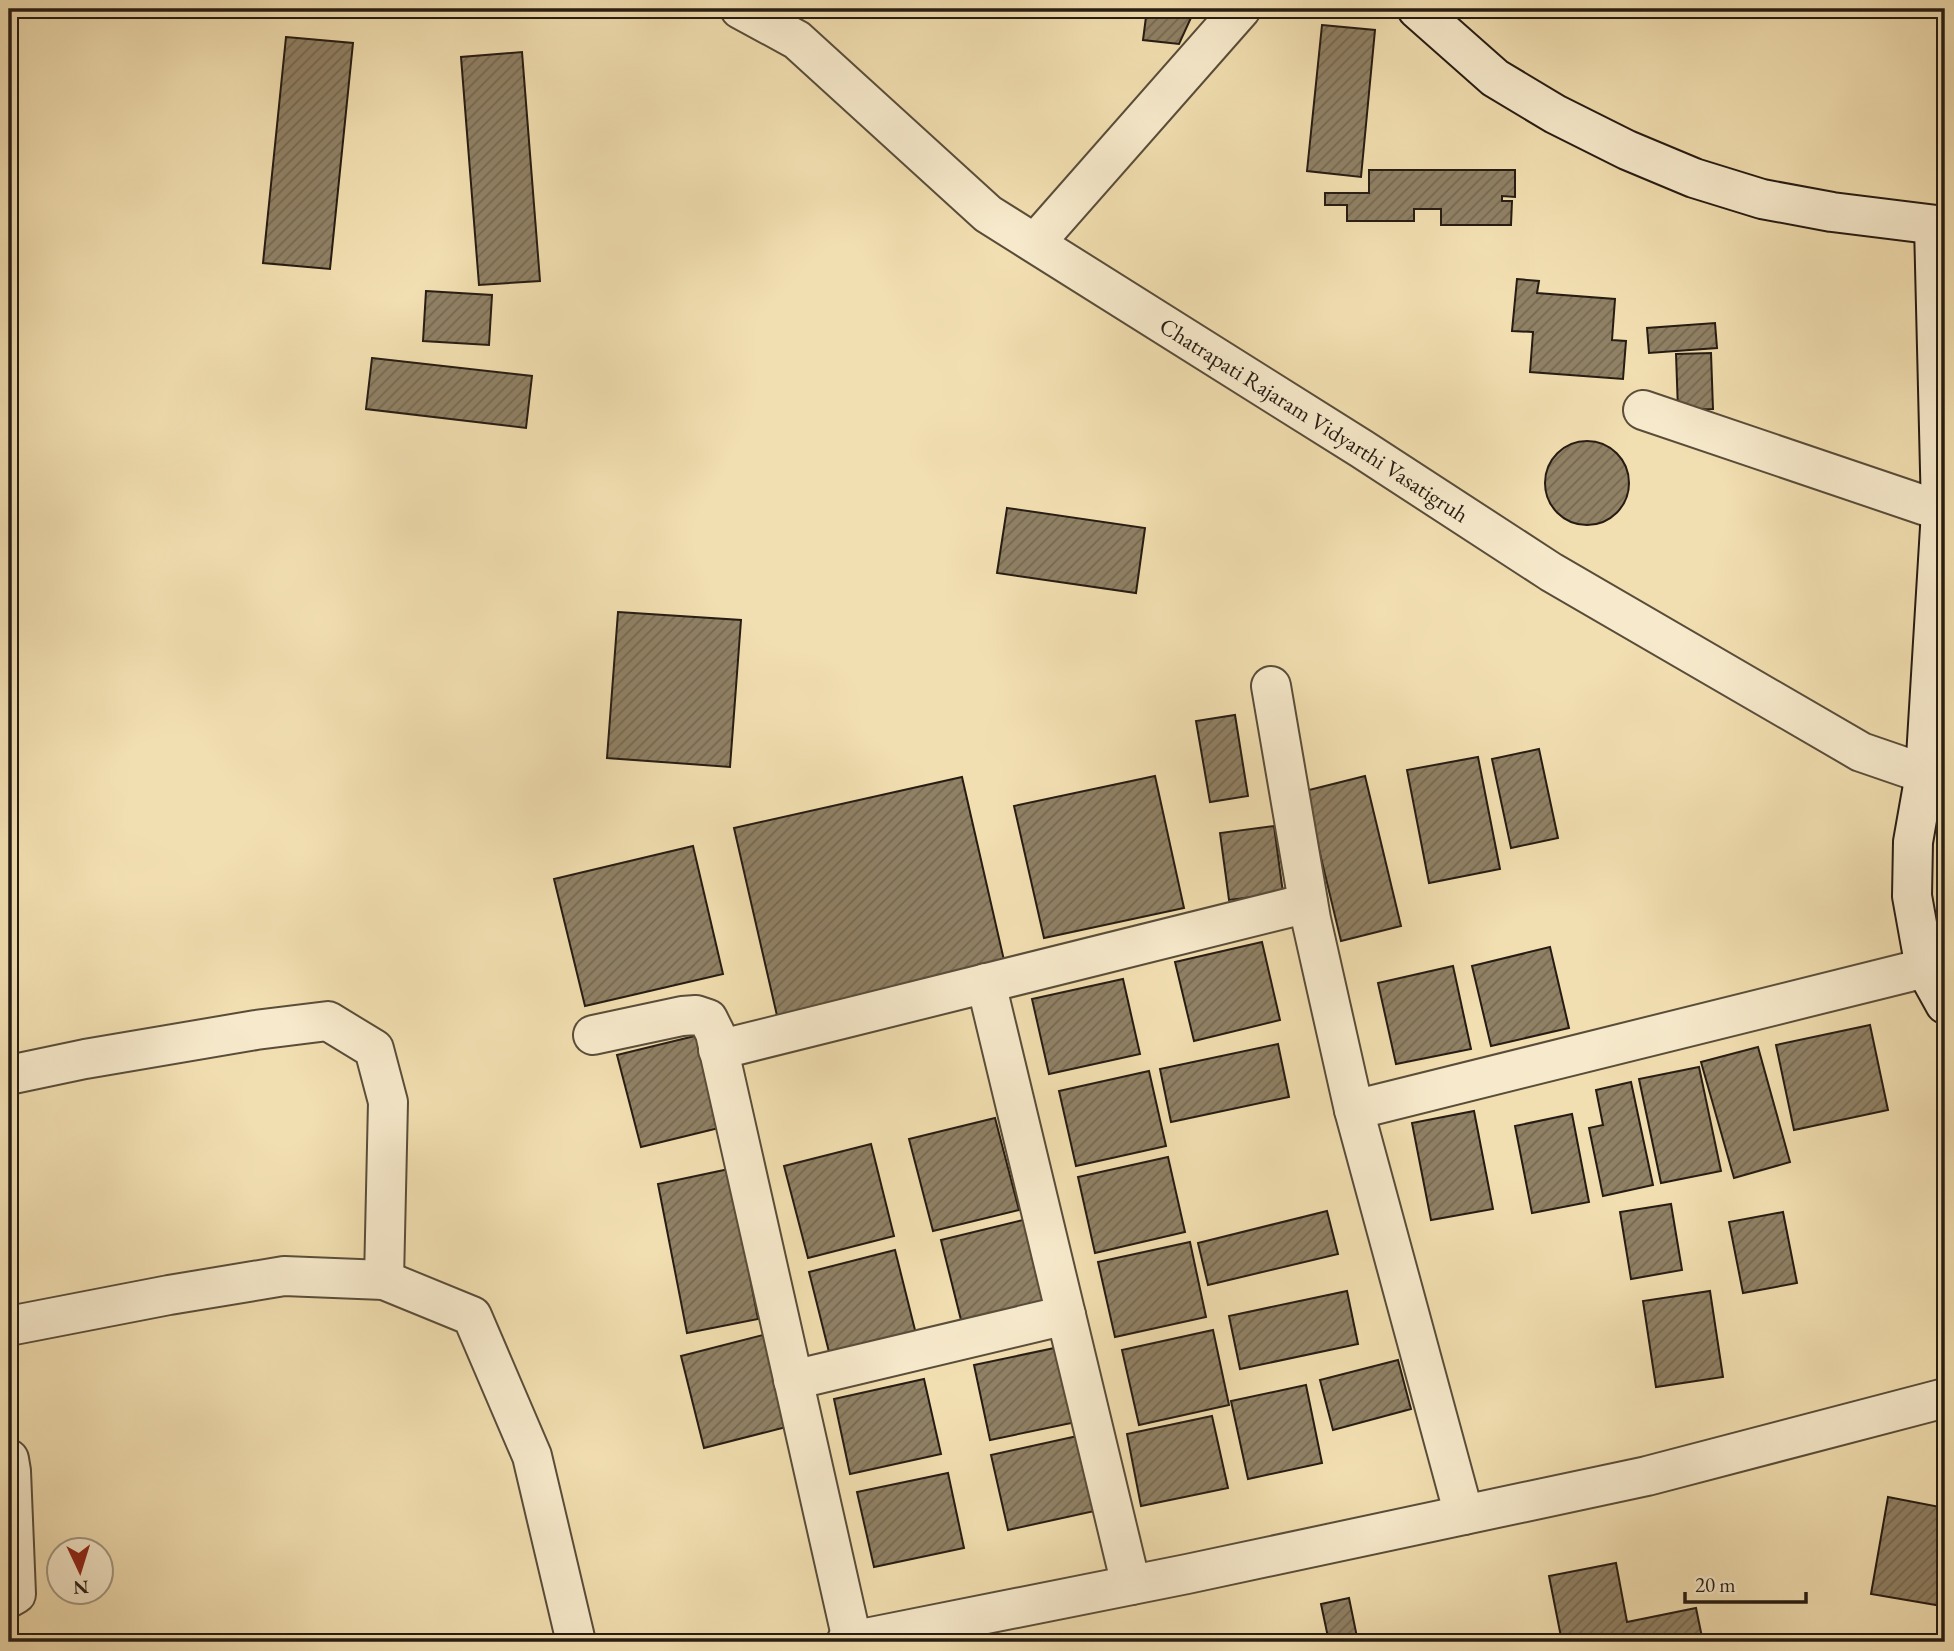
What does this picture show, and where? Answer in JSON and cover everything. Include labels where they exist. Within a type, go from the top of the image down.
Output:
[{"type":"street","name":"Chatrapati Rajaram Vidyarthi Vasatigruh","points":[[740,9],[797,40],[988,214],[1351,442],[1551,572],[1861,752],[1935,770]]},
{"type":"street","points":[[1035,243],[1241,9]]},
{"type":"street","points":[[1417,9],[1495,79],[1555,114],[1682,174],[1762,199],[1832,212],[1940,225],[1941,511],[1935,770],[1913,842],[1912,896],[1925,968],[1945,1004]]},
{"type":"street","points":[[1643,410],[1941,511]]},
{"type":"street","points":[[1271,686],[1308,903],[1354,1110],[1465,1515]]},
{"type":"street","points":[[718,1050],[1308,903]]},
{"type":"street","points":[[1354,1110],[1925,968]]},
{"type":"street","points":[[986,983],[1131,1585]]},
{"type":"street","points":[[593,1035],[696,1015],[708,1019],[715,1033],[849,1641],[1131,1585],[1647,1476],[1945,1398]]},
{"type":"street","points":[[9,1076],[85,1059],[256,1030],[328,1021],[374,1049],[388,1102],[384,1280]]},
{"type":"street","points":[[9,1326],[284,1276],[384,1280],[472,1316],[532,1456],[576,1642]]},
{"type":"street","points":[[793,1380],[1066,1315]]},
{"type":"street","points":[[9,1459],[16,1594],[9,1598]]},
{"type":"building","points":[[1147,9],[1195,9],[1179,44],[1143,40]]},
{"type":"building","points":[[1322,25],[1375,30],[1361,177],[1307,171]]},
{"type":"building","points":[[286,37],[353,43],[330,269],[263,263]]},
{"type":"building","points":[[522,52],[540,281],[479,285],[461,57]]},
{"type":"building","points":[[1369,170],[1515,170],[1515,197],[1502,196],[1502,201],[1512,201],[1511,225],[1441,225],[1441,209],[1414,209],[1414,221],[1347,221],[1347,205],[1325,205],[1325,193],[1369,193]]},
{"type":"building","points":[[1517,279],[1539,281],[1537,293],[1615,299],[1612,340],[1626,341],[1623,379],[1530,372],[1533,332],[1512,331]]},
{"type":"building","points":[[426,291],[492,295],[489,345],[423,341]]},
{"type":"building","points":[[1715,323],[1717,348],[1649,353],[1647,328]]},
{"type":"building","points":[[1711,353],[1713,409],[1678,410],[1676,354]]},
{"type":"building","points":[[372,358],[532,376],[526,428],[366,409]]},
{"type":"building","points":[[1587,441],[1610,448],[1622,460],[1629,483],[1622,506],[1610,518],[1587,525],[1564,518],[1552,506],[1545,483],[1552,460],[1564,448]]},
{"type":"building","points":[[1007,508],[1145,528],[1136,593],[997,573]]},
{"type":"building","points":[[618,612],[741,620],[730,767],[607,758]]},
{"type":"building","points":[[1235,715],[1248,796],[1210,802],[1196,721]]},
{"type":"building","points":[[1539,749],[1558,838],[1511,848],[1492,759]]},
{"type":"building","points":[[1478,757],[1500,869],[1429,883],[1407,770]]},
{"type":"building","points":[[1155,776],[1184,908],[1044,938],[1014,806]]},
{"type":"building","points":[[1365,776],[1401,926],[1341,941],[1305,791]]},
{"type":"building","points":[[962,777],[1006,969],[778,1020],[734,828]]},
{"type":"building","points":[[1274,826],[1283,893],[1229,900],[1220,833]]},
{"type":"building","points":[[693,846],[723,974],[585,1006],[554,879]]},
{"type":"building","points":[[1262,942],[1280,1020],[1194,1041],[1175,962]]},
{"type":"building","points":[[1550,947],[1569,1028],[1491,1046],[1472,966]]},
{"type":"building","points":[[1453,966],[1471,1049],[1396,1064],[1378,983]]},
{"type":"building","points":[[1123,979],[1140,1054],[1049,1074],[1032,999]]},
{"type":"building","points":[[1870,1025],[1888,1110],[1794,1130],[1776,1045]]},
{"type":"building","points":[[703,1034],[727,1126],[641,1147],[617,1055]]},
{"type":"building","points":[[1278,1044],[1289,1097],[1171,1122],[1160,1069]]},
{"type":"building","points":[[1758,1047],[1790,1162],[1734,1178],[1701,1062]]},
{"type":"building","points":[[1699,1067],[1721,1171],[1661,1183],[1639,1079]]},
{"type":"building","points":[[1149,1071],[1166,1146],[1076,1166],[1059,1091]]},
{"type":"building","points":[[1631,1082],[1653,1185],[1603,1196],[1589,1128],[1603,1125],[1596,1090]]},
{"type":"building","points":[[1474,1111],[1493,1209],[1431,1220],[1412,1123]]},
{"type":"building","points":[[1572,1114],[1589,1202],[1532,1213],[1515,1126]]},
{"type":"building","points":[[995,1118],[1019,1210],[933,1231],[909,1139]]},
{"type":"building","points":[[871,1144],[894,1236],[808,1258],[784,1166]]},
{"type":"building","points":[[1168,1157],[1185,1232],[1095,1253],[1078,1177]]},
{"type":"building","points":[[729,1169],[758,1319],[687,1333],[658,1184]]},
{"type":"building","points":[[1671,1204],[1682,1270],[1631,1279],[1620,1212]]},
{"type":"building","points":[[1327,1211],[1338,1254],[1208,1285],[1198,1243]]},
{"type":"building","points":[[1783,1212],[1797,1283],[1743,1293],[1729,1222]]},
{"type":"building","points":[[1027,1219],[1050,1310],[964,1332],[941,1240]]},
{"type":"building","points":[[1190,1242],[1206,1317],[1115,1337],[1098,1262]]},
{"type":"building","points":[[895,1250],[918,1342],[832,1364],[809,1272]]},
{"type":"building","points":[[1347,1291],[1358,1344],[1240,1369],[1229,1316]]},
{"type":"building","points":[[1710,1291],[1723,1377],[1656,1387],[1643,1301]]},
{"type":"building","points":[[1213,1330],[1229,1405],[1139,1425],[1122,1350]]},
{"type":"building","points":[[767,1334],[790,1426],[704,1448],[681,1356]]},
{"type":"building","points":[[1064,1346],[1081,1421],[990,1440],[974,1365]]},
{"type":"building","points":[[1398,1360],[1411,1409],[1333,1430],[1320,1380]]},
{"type":"building","points":[[924,1379],[941,1454],[850,1474],[834,1399]]},
{"type":"building","points":[[1306,1385],[1322,1463],[1248,1479],[1231,1401]]},
{"type":"building","points":[[1212,1416],[1228,1488],[1141,1506],[1127,1434]]},
{"type":"building","points":[[1082,1435],[1099,1510],[1008,1530],[991,1455]]},
{"type":"building","points":[[948,1473],[964,1548],[874,1567],[857,1492]]},
{"type":"building","points":[[1888,1497],[1945,1508],[1945,1586],[1942,1606],[1871,1594]]},
{"type":"building","points":[[1616,1563],[1627,1622],[1696,1608],[1703,1642],[1562,1642],[1549,1576]]},
{"type":"building","points":[[1349,1598],[1358,1642],[1329,1642],[1321,1604]]}]
